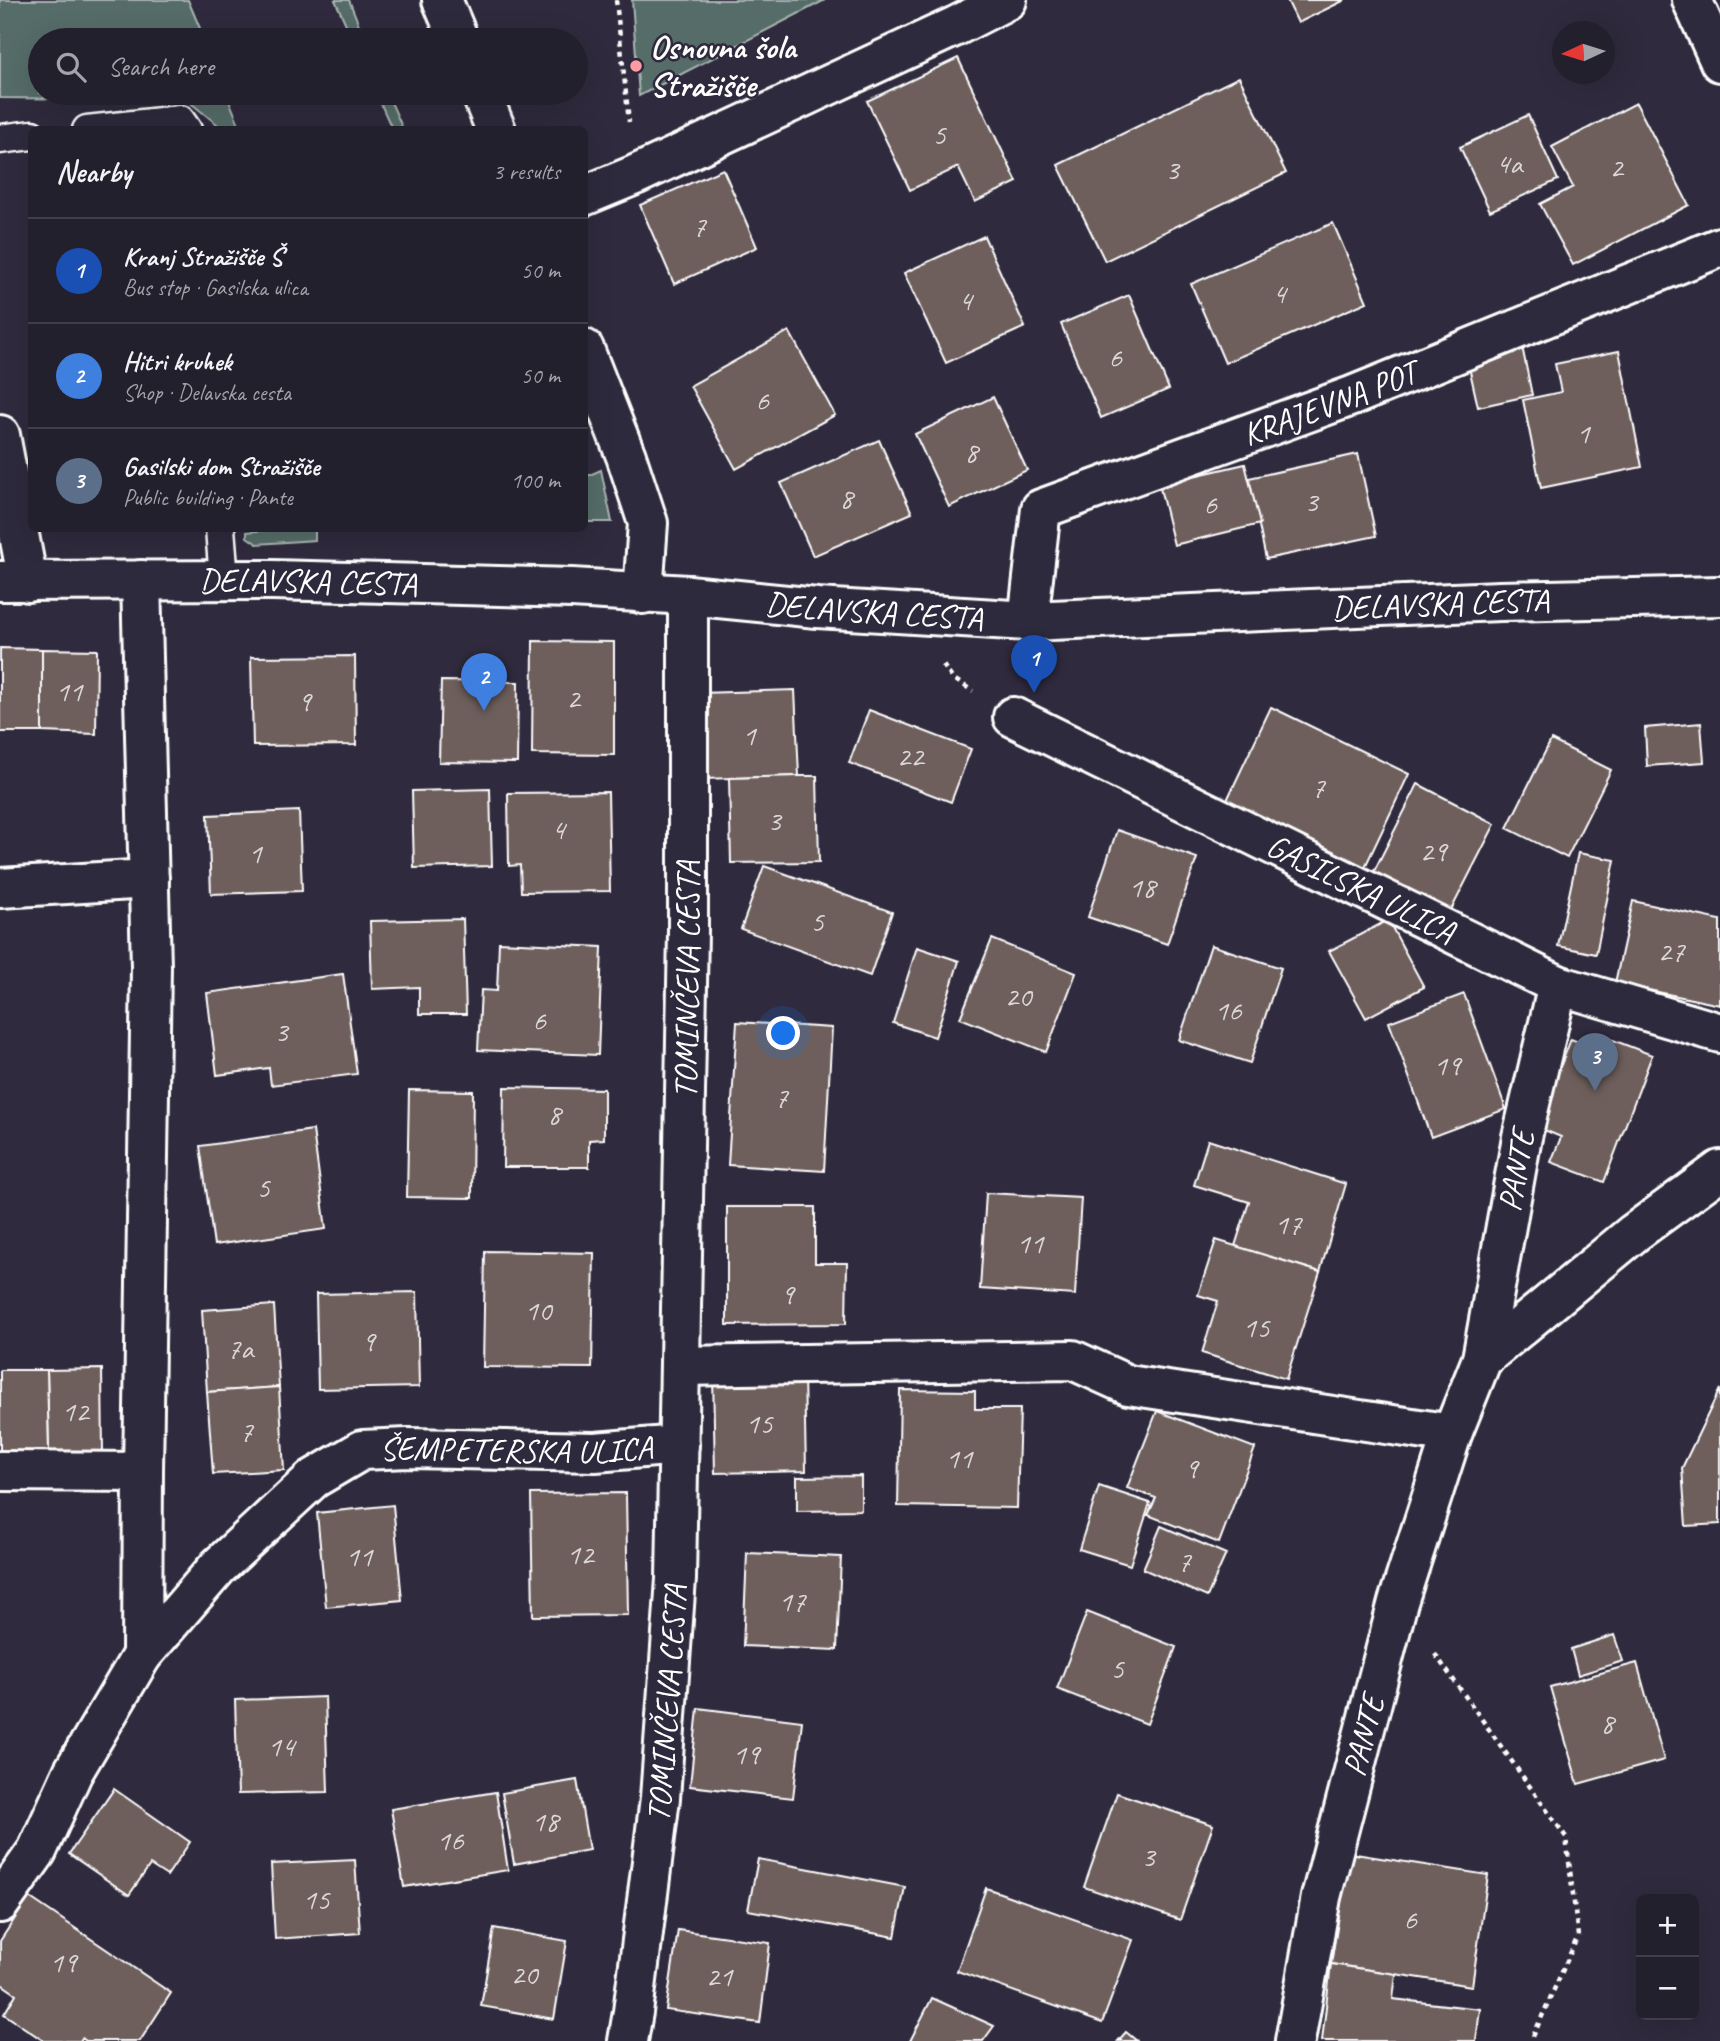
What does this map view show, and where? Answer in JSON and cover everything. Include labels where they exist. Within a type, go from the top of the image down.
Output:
[{"type":"street","points":[[442,0],[454,28]]},
{"type":"street","points":[[588,194],[635,176],[1007,0]]},
{"type":"street","points":[[1692,0],[1720,62]]},
{"type":"street","points":[[486,105],[494,126]]},
{"type":"street","name":"KRAJEVNA POT","points":[[1028,621],[1041,509],[1352,396],[1720,247]]},
{"type":"street","points":[[588,359],[626,456],[648,523],[643,594]]},
{"type":"street","name":"DELAVSKA CESTA","points":[[0,435],[14,581],[224,580],[558,588],[688,595],[817,608],[1028,621],[1500,601],[1720,596]]},
{"type":"street","points":[[141,580],[151,967],[142,1655]]},
{"type":"street","name":"TOMINČEVA CESTA","points":[[628,2041],[634,2012],[660,1798],[676,1579],[688,931],[688,595]]},
{"type":"street","name":"GASILSKA ULICA","points":[[1013,717],[1558,985],[1720,1033]]},
{"type":"street","points":[[0,888],[149,879]]},
{"type":"street","name":"PANTE","points":[[1295,2041],[1321,1897],[1398,1602],[1452,1434],[1482,1359],[1522,1137],[1558,985]]},
{"type":"street","name":"PANTE","points":[[1482,1359],[1634,1233],[1720,1170]]},
{"type":"street","points":[[680,1366],[1073,1360],[1128,1385],[1452,1434]]},
{"type":"street","name":"ŠEMPETERSKA ULICA","points":[[0,1903],[37,1851],[73,1772],[142,1655],[218,1567],[313,1479],[362,1450],[408,1448],[595,1452],[679,1445]]},
{"type":"street","points":[[0,1471],[143,1472]]},
{"type":"lane","points":[[125,126],[180,120],[184,126]]},
{"type":"lane","points":[[0,139],[28,136]]},
{"type":"lane","points":[[220,532],[224,580]]},
{"type":"path","points":[[617,0],[635,176]]},
{"type":"path","points":[[911,614],[952,678],[1013,717]]},
{"type":"path","points":[[1398,1602],[1566,1837],[1578,1936],[1531,2041]]},
{"type":"green space","points":[[0,0],[188,0],[200,28],[28,28],[28,98],[0,98]]},
{"type":"green space","points":[[335,0],[349,0],[360,28],[348,28]]},
{"type":"green space","points":[[632,0],[825,0],[639,96]]},
{"type":"green space","points":[[193,105],[231,105],[240,126],[219,126]]},
{"type":"green space","points":[[381,105],[392,105],[402,126],[391,126]]},
{"type":"green space","points":[[601,470],[612,522],[588,522],[588,476]]},
{"type":"green space","points":[[247,532],[315,532],[315,540],[257,544],[247,537]]},
{"type":"building","points":[[1287,0],[1345,0],[1298,23]]},
{"type":"building","points":[[958,58],[1017,182],[975,202],[958,167],[910,190],[867,101]]},
{"type":"building","points":[[1239,77],[1286,173],[1105,261],[1058,165]]},
{"type":"building","points":[[1636,103],[1689,205],[1573,265],[1540,204],[1573,187],[1552,147]]},
{"type":"building","points":[[1528,115],[1558,180],[1490,211],[1460,147]]},
{"type":"building","points":[[723,169],[757,247],[674,284],[640,205]]},
{"type":"building","points":[[1333,223],[1367,302],[1225,363],[1191,284]]},
{"type":"building","points":[[984,236],[1025,327],[946,363],[904,273]]},
{"type":"building","points":[[1129,295],[1169,389],[1101,418],[1061,324]]},
{"type":"building","points":[[789,331],[835,415],[736,469],[690,386]]},
{"type":"building","points":[[1522,346],[1532,395],[1478,407],[1467,358]]},
{"type":"building","points":[[1619,351],[1642,467],[1541,488],[1523,400],[1561,392],[1555,364]]},
{"type":"building","points":[[993,397],[1027,470],[949,507],[915,434]]},
{"type":"building","points":[[879,440],[912,513],[813,556],[781,483]]},
{"type":"building","points":[[1358,454],[1376,536],[1266,559],[1249,478]]},
{"type":"building","points":[[1245,464],[1260,524],[1174,545],[1159,484]]},
{"type":"building","points":[[533,641],[614,642],[614,755],[532,754]]},
{"type":"building","points":[[0,648],[42,649],[42,732],[0,732]]},
{"type":"building","points":[[42,649],[97,650],[96,734],[42,732]]},
{"type":"building","points":[[355,656],[356,745],[253,746],[251,657]]},
{"type":"building","points":[[441,681],[518,682],[517,763],[439,762]]},
{"type":"building","points":[[795,690],[799,776],[703,779],[700,693]]},
{"type":"building","points":[[1271,707],[1409,774],[1365,867],[1227,800]]},
{"type":"building","points":[[869,710],[971,749],[951,802],[849,763]]},
{"type":"building","points":[[1701,723],[1704,762],[1647,766],[1645,728]]},
{"type":"building","points":[[1551,740],[1611,770],[1567,858],[1507,828]]},
{"type":"building","points":[[817,776],[819,862],[731,863],[729,778]]},
{"type":"building","points":[[1418,784],[1495,824],[1447,918],[1370,879]]},
{"type":"building","points":[[490,789],[492,866],[414,868],[412,791]]},
{"type":"building","points":[[608,792],[610,891],[521,892],[520,865],[509,866],[508,793]]},
{"type":"building","points":[[299,811],[302,891],[211,894],[208,815]]},
{"type":"building","points":[[1117,830],[1197,858],[1167,944],[1088,917]]},
{"type":"building","points":[[1578,853],[1615,860],[1596,954],[1558,946]]},
{"type":"building","points":[[764,866],[892,912],[870,976],[741,929]]},
{"type":"building","points":[[1633,901],[1720,920],[1720,1005],[1615,983]]},
{"type":"building","points":[[463,919],[466,1014],[419,1014],[419,987],[372,989],[370,921]]},
{"type":"building","points":[[1388,920],[1424,987],[1366,1018],[1329,951]]},
{"type":"building","points":[[992,939],[1076,973],[1046,1052],[960,1018]]},
{"type":"building","points":[[499,942],[602,947],[598,1055],[478,1050],[481,990],[497,991]]},
{"type":"building","points":[[1211,945],[1281,968],[1250,1063],[1179,1040]]},
{"type":"building","points":[[917,947],[959,961],[935,1037],[893,1023]]},
{"type":"building","points":[[343,974],[357,1074],[271,1085],[269,1068],[217,1075],[207,993]]},
{"type":"building","points":[[1464,994],[1506,1109],[1431,1137],[1389,1022]]},
{"type":"building","points":[[737,1022],[832,1028],[824,1171],[728,1165]]},
{"type":"building","points":[[1600,1035],[1652,1055],[1604,1182],[1551,1162],[1561,1137],[1537,1127],[1571,1039],[1594,1048]]},
{"type":"building","points":[[504,1087],[604,1089],[604,1139],[589,1140],[589,1167],[503,1167]]},
{"type":"building","points":[[409,1090],[473,1091],[472,1198],[407,1197]]},
{"type":"building","points":[[313,1130],[326,1229],[214,1245],[200,1146]]},
{"type":"building","points":[[1208,1140],[1346,1184],[1320,1272],[1235,1246],[1249,1202],[1194,1185]]},
{"type":"building","points":[[986,1193],[1081,1198],[1075,1295],[980,1289]]},
{"type":"building","points":[[727,1207],[815,1207],[815,1263],[847,1263],[846,1324],[727,1325]]},
{"type":"building","points":[[1216,1240],[1320,1272],[1286,1379],[1202,1353],[1218,1301],[1198,1295]]},
{"type":"building","points":[[485,1251],[594,1253],[592,1368],[483,1367]]},
{"type":"building","points":[[417,1292],[419,1387],[318,1389],[316,1294]]},
{"type":"building","points":[[274,1305],[279,1387],[207,1392],[202,1310]]},
{"type":"building","points":[[102,1369],[103,1453],[49,1453],[47,1370]]},
{"type":"building","points":[[0,1370],[47,1370],[49,1453],[0,1454]]},
{"type":"building","points":[[804,1374],[806,1471],[715,1473],[713,1376]]},
{"type":"building","points":[[279,1387],[284,1470],[213,1474],[207,1392]]},
{"type":"building","points":[[1720,1389],[1720,1524],[1686,1526],[1682,1468]]},
{"type":"building","points":[[900,1390],[975,1391],[975,1409],[1020,1409],[1017,1508],[898,1506]]},
{"type":"building","points":[[1157,1411],[1255,1448],[1219,1543],[1148,1515],[1156,1498],[1127,1488]]},
{"type":"building","points":[[861,1476],[861,1510],[797,1511],[797,1477]]},
{"type":"building","points":[[1099,1486],[1150,1503],[1130,1565],[1079,1549]]},
{"type":"building","points":[[626,1493],[628,1615],[533,1616],[531,1494]]},
{"type":"building","points":[[393,1505],[402,1600],[326,1607],[317,1513]]},
{"type":"building","points":[[1161,1526],[1226,1554],[1207,1597],[1143,1569]]},
{"type":"building","points":[[747,1553],[841,1557],[837,1650],[743,1646]]},
{"type":"building","points":[[1087,1612],[1176,1647],[1147,1724],[1057,1689]]},
{"type":"building","points":[[1614,1635],[1623,1661],[1578,1675],[1571,1649]]},
{"type":"building","points":[[1637,1663],[1664,1760],[1578,1784],[1550,1687]]},
{"type":"building","points":[[325,1697],[328,1792],[238,1794],[235,1700]]},
{"type":"building","points":[[698,1708],[802,1721],[793,1798],[690,1786]]},
{"type":"building","points":[[577,1780],[589,1850],[514,1864],[502,1793]]},
{"type":"building","points":[[114,1789],[190,1842],[167,1876],[150,1865],[129,1895],[69,1854]]},
{"type":"building","points":[[496,1792],[508,1870],[404,1887],[391,1809]]},
{"type":"building","points":[[1117,1793],[1213,1825],[1180,1920],[1084,1887]]},
{"type":"building","points":[[1349,1853],[1488,1875],[1472,1986],[1331,1964]]},
{"type":"building","points":[[758,1859],[905,1887],[895,1937],[748,1910]]},
{"type":"building","points":[[355,1860],[360,1933],[275,1939],[271,1864]]},
{"type":"building","points":[[986,1888],[1133,1940],[1102,2023],[957,1971]]},
{"type":"building","points":[[29,1897],[171,1993],[140,2041],[86,2041],[82,2038],[80,2041],[44,2041],[4,2014],[16,1994],[0,1983],[0,1941]]},
{"type":"building","points":[[494,1928],[567,1941],[554,2019],[481,2006]]},
{"type":"building","points":[[678,1930],[770,1943],[760,2023],[666,2010]]},
{"type":"building","points":[[1331,1964],[1396,1974],[1393,1999],[1480,2009],[1476,2041],[1322,2041]]},
{"type":"building","points":[[932,1998],[994,2026],[983,2041],[910,2041]]},
{"type":"building","points":[[1126,2032],[1137,2041],[1118,2041]]},
{"type":"place","name":"Osnovna šola Stražišče","points":[[636,66]]},
{"type":"place","name":"Kranj Stražišče Š","points":[[1034,693]]},
{"type":"place","name":"Hitri kruhek","points":[[484,711]]},
{"type":"place","name":"Gasilski dom Stražišče","points":[[1595,1091]]}]
